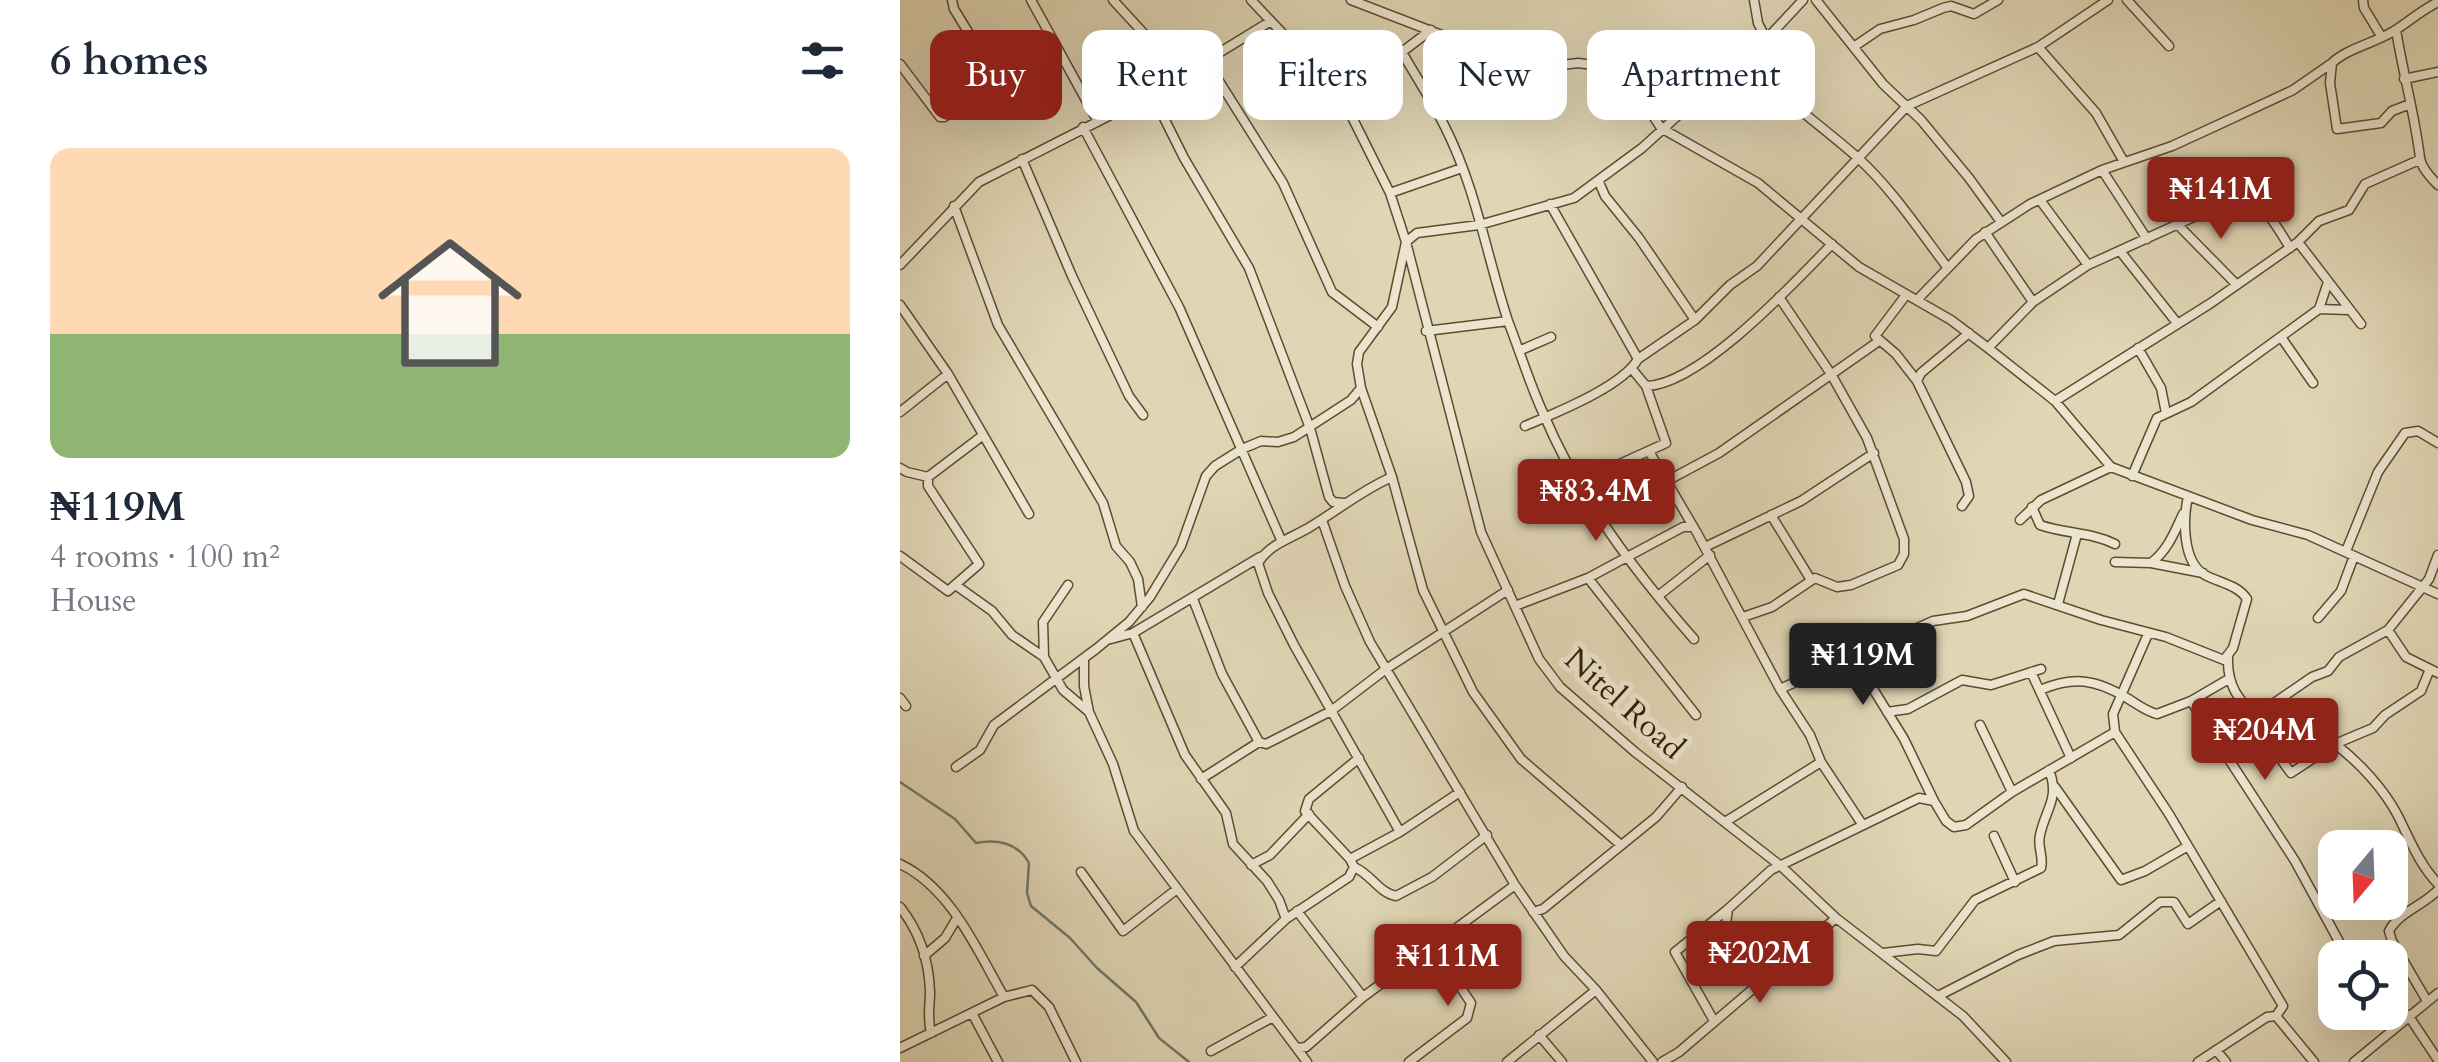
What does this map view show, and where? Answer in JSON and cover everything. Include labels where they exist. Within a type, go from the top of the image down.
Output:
[{"type":"street","points":[[900,64],[940,117],[995,87],[996,79],[952,0]]},
{"type":"street","points":[[1030,0],[1082,93]]},
{"type":"street","points":[[1113,0],[1141,30]]},
{"type":"street","name":"Nitel Road","points":[[1251,0],[1279,30]]},
{"type":"street","points":[[1351,0],[1430,30]]},
{"type":"street","points":[[1754,0],[1762,30]]},
{"type":"street","points":[[1774,30],[1802,0]]},
{"type":"street","points":[[1816,0],[1883,84],[1970,178],[2002,222]]},
{"type":"street","points":[[1855,46],[1880,29],[1950,3],[1974,14],[1998,0]]},
{"type":"street","points":[[1525,426],[1632,369],[1638,359],[1695,320],[1730,286],[1751,272],[1907,106],[2038,47],[2108,0]]},
{"type":"street","points":[[2127,0],[2169,46]]},
{"type":"street","points":[[2363,0],[2382,36]]},
{"type":"street","points":[[1917,300],[1985,232],[2040,200],[2102,170],[2172,146],[2293,90],[2341,55],[2396,30],[2414,13],[2438,2]]},
{"type":"street","points":[[1223,52],[1271,21]]},
{"type":"street","points":[[2396,30],[2420,140],[2420,160],[2436,178]]},
{"type":"street","points":[[1403,51],[1423,36]]},
{"type":"street","points":[[2038,47],[2096,113],[2124,162]]},
{"type":"street","points":[[1403,54],[1445,127],[1462,168],[1508,321],[1544,417],[1578,484],[1625,556],[1694,639]]},
{"type":"street","points":[[2332,63],[2330,83],[2337,130],[2380,123],[2392,111],[2410,104]]},
{"type":"street","points":[[1567,64],[1593,65],[1650,111],[1661,128],[1758,183],[1859,267],[1969,333],[2054,401],[2110,467],[2188,497],[2300,532],[2438,594]]},
{"type":"street","points":[[2404,79],[2438,72]]},
{"type":"street","points":[[1223,88],[1282,183],[1332,292],[1378,327]]},
{"type":"street","points":[[900,265],[979,182],[1097,120]]},
{"type":"street","points":[[1165,120],[1248,268],[1310,428],[1329,497],[1333,502],[1344,503]]},
{"type":"street","name":"Nitel Road","points":[[1354,120],[1390,193],[1406,242],[1481,532],[1539,659],[1560,687],[1634,752],[1782,867],[1836,918],[1963,1016],[2001,1060]]},
{"type":"street","points":[[1621,845],[1521,758],[1473,692],[1422,590],[1357,364],[1359,352],[1398,294],[1406,242],[1424,230],[1479,225],[1574,198],[1642,148],[1670,120]]},
{"type":"street","points":[[1811,120],[1884,184],[1947,267]]},
{"type":"street","points":[[1083,127],[1174,297],[1282,542]]},
{"type":"street","points":[[1022,159],[1072,276],[1142,415]]},
{"type":"street","points":[[2054,401],[2237,285],[2294,245],[2319,221],[2352,207],[2365,184],[2420,160]]},
{"type":"street","points":[[1390,193],[1462,168]]},
{"type":"street","points":[[2102,170],[2148,239]]},
{"type":"street","points":[[1599,182],[1605,196],[1695,320]]},
{"type":"street","points":[[1988,348],[2032,302],[2088,265],[2236,197],[2249,197],[2328,282],[2361,324]]},
{"type":"street","points":[[2040,200],[2088,265]]},
{"type":"street","points":[[1550,204],[1638,359]]},
{"type":"street","points":[[954,206],[998,326],[1103,503],[1116,546],[1138,579],[1142,607]]},
{"type":"street","points":[[2178,225],[2237,285]]},
{"type":"street","points":[[1985,232],[2032,302]]},
{"type":"street","points":[[1646,386],[1664,384],[1694,368],[1779,297],[1832,244]]},
{"type":"street","points":[[2120,251],[2177,323]]},
{"type":"street","points":[[2132,476],[2154,422],[2191,402],[2319,309],[2328,282]]},
{"type":"street","points":[[1906,295],[1876,332],[1879,342],[1896,354],[1918,381],[1966,482],[1968,496],[1962,506]]},
{"type":"street","points":[[1743,617],[1772,607],[1815,578],[1837,587],[1851,585],[1902,561],[1904,538],[1874,453],[1831,374],[1779,297]]},
{"type":"street","points":[[900,305],[948,374],[1029,514]]},
{"type":"street","points":[[2319,309],[2350,310]]},
{"type":"street","points":[[1426,331],[1508,321]]},
{"type":"street","points":[[1918,381],[1921,373],[1969,333]]},
{"type":"street","points":[[2281,337],[2313,383]]},
{"type":"street","points":[[1521,350],[1551,338]]},
{"type":"street","points":[[1665,482],[1719,453],[1879,342]]},
{"type":"street","points":[[2138,348],[2161,388],[2166,413]]},
{"type":"street","points":[[1578,484],[1662,448],[1666,440],[1646,386],[1632,369]]},
{"type":"street","points":[[900,412],[948,374]]},
{"type":"street","points":[[956,767],[980,750],[994,725],[1084,658],[1142,607],[1181,546],[1206,476],[1242,449],[1261,441],[1278,442],[1310,428],[1351,400],[1361,388]]},
{"type":"street","points":[[2318,618],[2341,591],[2378,472],[2405,434],[2418,431],[2438,443]]},
{"type":"street","points":[[928,477],[982,436]]},
{"type":"street","points":[[1650,453],[1810,735],[1821,762],[1862,824]]},
{"type":"street","points":[[1658,596],[1707,551],[1801,500],[1874,453]]},
{"type":"street","points":[[2020,520],[2032,506],[2054,492],[2110,467]]},
{"type":"street","points":[[900,468],[928,477]]},
{"type":"street","points":[[900,556],[944,590],[952,590],[975,569],[978,559],[934,496],[928,477]]},
{"type":"street","points":[[1104,641],[1133,633],[1193,599],[1392,477]]},
{"type":"street","points":[[2188,497],[2187,540],[2194,563],[2203,574]]},
{"type":"street","points":[[2032,506],[2040,525],[2077,534],[2096,534],[2116,544]]},
{"type":"street","points":[[2151,563],[2167,547],[2186,510]]},
{"type":"street","points":[[1771,515],[1811,580]]},
{"type":"street","points":[[1322,520],[1345,586],[1386,669],[1515,885],[1564,956],[1653,1062]]},
{"type":"street","points":[[1514,606],[1588,578],[1683,527],[1693,527]]},
{"type":"street","points":[[2058,604],[2077,534]]},
{"type":"street","points":[[1264,554],[1259,569],[1268,593],[1400,832]]},
{"type":"street","points":[[2388,630],[2406,657],[2434,671],[2426,684],[2415,696],[2385,714],[2373,728],[2335,744],[2291,773],[2260,731],[2261,712],[2287,692],[2328,670],[2339,657],[2388,630],[2429,579],[2438,555]]},
{"type":"street","points":[[2115,562],[2151,563],[2203,574],[2244,593],[2247,600],[2228,657],[2227,680],[2242,704],[2259,719]]},
{"type":"street","points":[[1588,578],[1696,715]]},
{"type":"street","points":[[1044,657],[1043,622],[1068,585]]},
{"type":"street","points":[[957,586],[992,611],[1012,635],[1044,657],[1073,700],[1090,712]]},
{"type":"street","points":[[1193,599],[1222,674],[1259,742],[1266,744],[1332,711],[1386,669],[1508,590]]},
{"type":"street","points":[[1780,688],[1934,621],[1982,611],[2024,594],[2166,637],[2220,660],[2228,657]]},
{"type":"street","points":[[1133,633],[1185,755],[1226,813],[1232,844],[1279,900],[1286,919]]},
{"type":"street","points":[[2148,634],[2112,718],[2115,732],[2282,1001],[2276,1016]]},
{"type":"street","points":[[1084,658],[1084,686],[1090,712],[1113,764],[1134,831],[1307,1062]]},
{"type":"street","points":[[1854,658],[1904,739],[1934,802],[1946,822],[1954,826],[1966,825],[2012,792],[2115,732]]},
{"type":"street","points":[[1888,712],[1908,709],[1962,680],[1991,685],[2036,671],[2040,690],[2071,758]]},
{"type":"street","points":[[2040,690],[2065,680],[2082,680],[2157,714],[2191,702],[2227,680]]},
{"type":"street","points":[[2191,702],[2295,861],[2338,940]]},
{"type":"street","points":[[1980,725],[2012,792]]},
{"type":"street","points":[[1201,779],[1259,742]]},
{"type":"street","points":[[2335,744],[2377,786],[2438,887],[2414,910],[2396,919],[2390,931],[2427,1000]]},
{"type":"street","points":[[1358,758],[1308,800],[1305,811],[1352,863],[1387,894],[1396,896],[1432,877],[1488,835]]},
{"type":"street","points":[[1725,822],[1821,762]]},
{"type":"street","points":[[2049,770],[2055,787],[2124,881],[2188,846]]},
{"type":"street","points":[[1881,953],[1936,951],[1975,900],[2042,868],[2039,838],[2055,787]]},
{"type":"street","points":[[1538,914],[1665,809],[1682,788]]},
{"type":"street","points":[[1236,967],[1286,919],[1345,880],[1352,863],[1460,792]]},
{"type":"street","points":[[1714,1021],[1675,952],[1771,870],[1919,798],[1934,802]]},
{"type":"street","points":[[2048,816],[2070,808]]},
{"type":"street","points":[[1251,865],[1270,855],[1309,814]]},
{"type":"street","points":[[1994,836],[2015,882]]},
{"type":"street","points":[[900,864],[918,872],[956,918],[1004,997]]},
{"type":"street","points":[[1082,872],[1123,931],[1177,889]]},
{"type":"street","points":[[1297,1048],[1306,1047],[1363,997],[1515,885]]},
{"type":"street","points":[[1938,996],[2054,941],[2120,935],[2160,902],[2174,902],[2188,924],[2221,901]]},
{"type":"street","points":[[900,907],[921,940],[930,992],[926,1010],[931,1033]]},
{"type":"street","points":[[1725,931],[1728,910]]},
{"type":"street","points":[[1297,911],[1363,997]]},
{"type":"street","points":[[924,956],[945,938],[956,918]]},
{"type":"street","points":[[1662,1062],[1836,918]]},
{"type":"street","points":[[1409,1062],[1467,1018],[1471,1010],[1471,1003],[1434,947]]},
{"type":"street","points":[[900,1048],[1004,997],[1032,990],[1050,1007],[1076,1062]]},
{"type":"street","points":[[1507,1062],[1596,990]]},
{"type":"street","points":[[2425,1062],[2437,1058],[2408,1015],[2438,993]]},
{"type":"street","points":[[972,1013],[998,1062]]},
{"type":"street","points":[[2198,1062],[2267,1017],[2276,1016]]},
{"type":"street","points":[[2276,1016],[2314,1062]]},
{"type":"street","points":[[1211,1051],[1273,1017]]},
{"type":"street","points":[[2354,1062],[2392,1030]]},
{"type":"street","points":[[1539,1035],[1562,1062]]},
{"type":"street","points":[[2216,1050],[2226,1062]]},
{"type":"waterway","points":[[900,782],[955,819],[976,843],[999,842],[1019,850],[1029,863],[1027,893],[1031,906],[1136,1002],[1159,1038],[1189,1062]]}]
